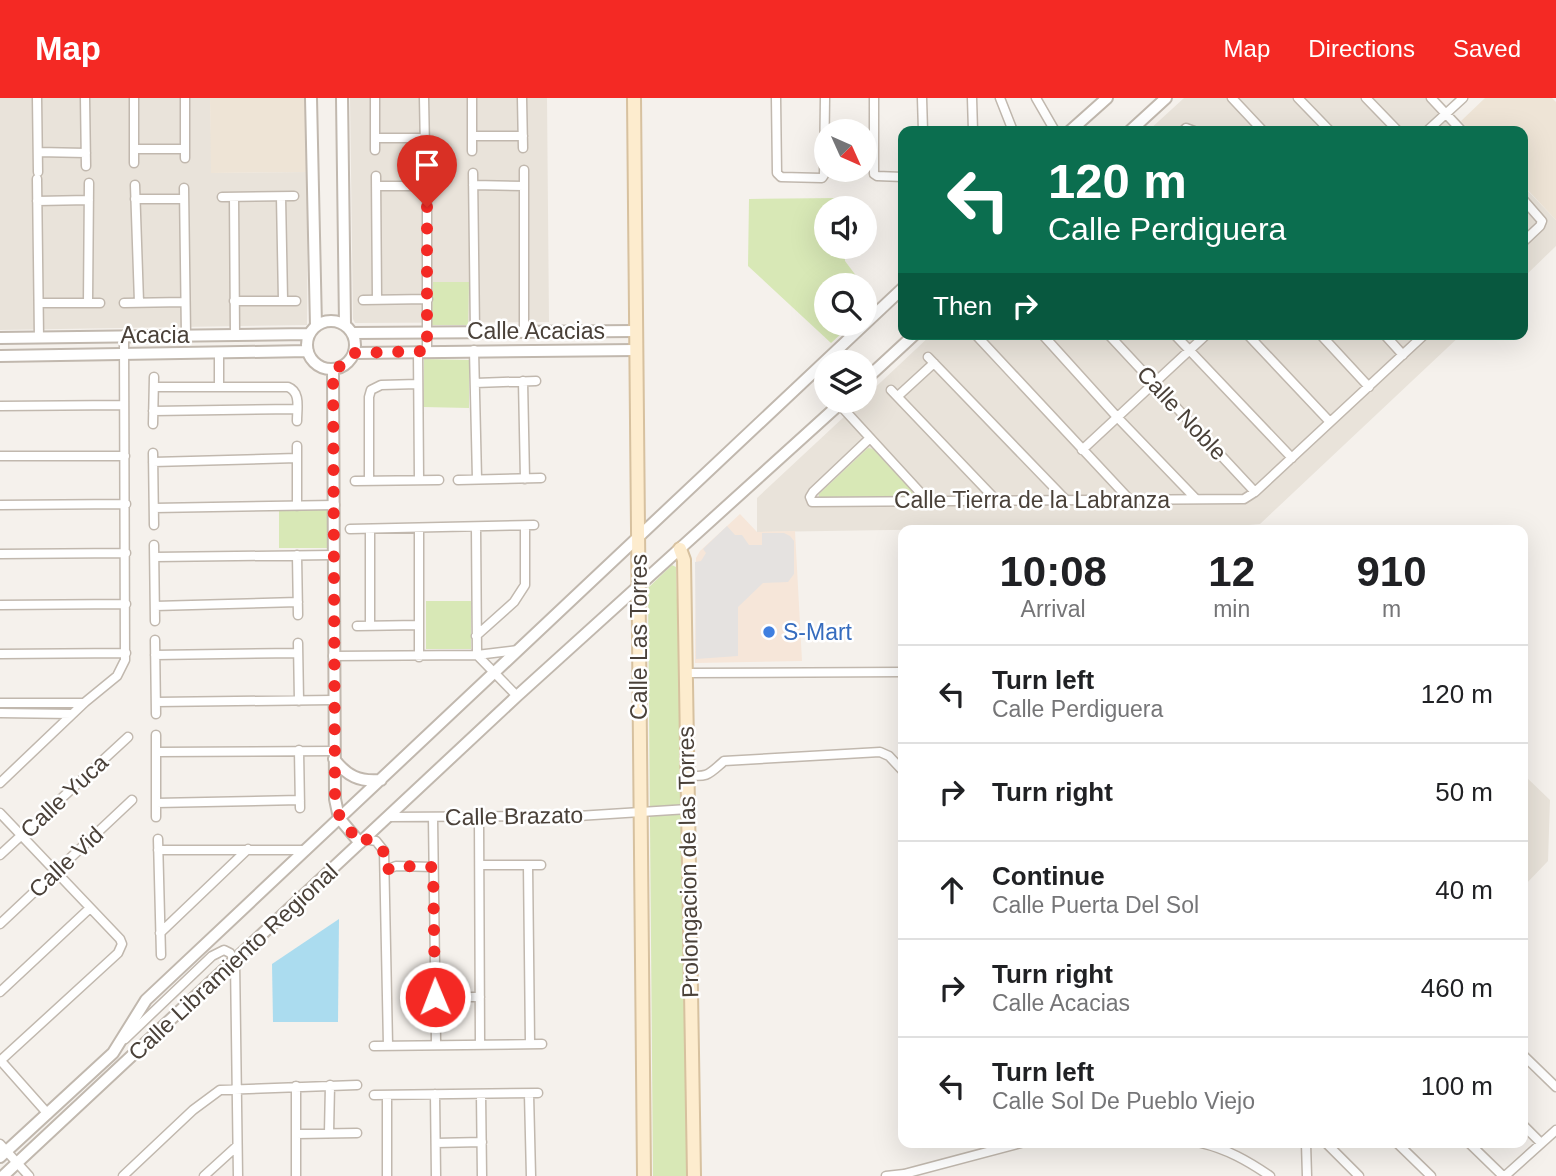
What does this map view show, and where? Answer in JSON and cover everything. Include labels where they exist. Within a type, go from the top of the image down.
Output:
[{"type":"main road","name":"Calle Las Torres","points":[[634,98],[644,1176]]},
{"type":"main road","name":"Prolongacion de las Torres","points":[[680,549],[684,560],[694,1176]]},
{"type":"street","points":[[37,98],[39,338]]},
{"type":"street","points":[[85,98],[86,166]]},
{"type":"street","points":[[134,98],[134,163]]},
{"type":"street","points":[[134,149],[185,154],[185,98]]},
{"type":"street","points":[[312,98],[313,330],[308,351],[314,363],[333,369],[346,364],[354,353],[355,340],[349,329],[342,98]]},
{"type":"street","points":[[375,98],[375,150]]},
{"type":"street","points":[[424,98],[425,149]]},
{"type":"street","points":[[472,98],[472,151]]},
{"type":"street","points":[[522,98],[523,148]]},
{"type":"street","points":[[776,98],[778,174],[780,177],[822,178],[825,98]]},
{"type":"street","points":[[874,98],[874,174],[898,177]]},
{"type":"street","points":[[922,98],[923,126]]},
{"type":"street","points":[[972,98],[973,126]]},
{"type":"street","points":[[1000,98],[1011,126]]},
{"type":"street","points":[[1036,98],[1052,126]]},
{"type":"street","points":[[1076,126],[1107,98]]},
{"type":"street","points":[[1135,126],[1166,98]]},
{"type":"street","points":[[1232,98],[1258,126]]},
{"type":"street","points":[[1298,98],[1325,126]]},
{"type":"street","points":[[1366,98],[1393,126]]},
{"type":"street","points":[[1431,98],[1457,126]]},
{"type":"street","points":[[1433,126],[1463,98]]},
{"type":"street","points":[[472,136],[523,136]]},
{"type":"street","points":[[376,138],[424,138]]},
{"type":"street","points":[[38,152],[86,153]]},
{"type":"street","points":[[524,170],[524,330]]},
{"type":"street","points":[[419,480],[418,384],[422,351],[428,332],[427,172]]},
{"type":"street","points":[[473,173],[475,331]]},
{"type":"street","points":[[376,176],[377,299]]},
{"type":"street","points":[[89,183],[89,303]]},
{"type":"street","points":[[135,185],[139,302]]},
{"type":"street","points":[[473,185],[524,186]]},
{"type":"street","points":[[376,186],[427,186]]},
{"type":"street","points":[[184,188],[186,335]]},
{"type":"street","points":[[222,197],[295,196]]},
{"type":"street","points":[[234,197],[235,335]]},
{"type":"street","points":[[281,197],[283,300]]},
{"type":"street","points":[[135,199],[184,199]]},
{"type":"street","points":[[37,201],[89,200]]},
{"type":"street","points":[[1528,204],[1541,218],[1540,226],[1528,237]]},
{"type":"street","name":"Calle Libramiento Regional","points":[[2,1151],[48,1114],[121,1043],[146,1000],[898,293]]},
{"type":"street","points":[[363,300],[428,299]]},
{"type":"street","points":[[234,301],[296,301]]},
{"type":"street","points":[[124,303],[185,302]]},
{"type":"street","points":[[39,303],[100,303]]},
{"type":"street","points":[[313,330],[327,320],[349,329]]},
{"type":"street","name":"Calle Acacias","points":[[349,329],[428,332],[635,331]]},
{"type":"street","name":"Acacia","points":[[0,338],[235,335],[313,330]]},
{"type":"street","points":[[0,783],[122,669],[126,653],[124,335]]},
{"type":"street","points":[[877,369],[908,340]]},
{"type":"street","points":[[981,340],[1130,500]]},
{"type":"street","points":[[1047,340],[1196,499]]},
{"type":"street","name":"Calle Noble","points":[[1114,340],[1255,492]]},
{"type":"street","points":[[1180,340],[1292,458]]},
{"type":"street","points":[[1082,450],[1202,340]]},
{"type":"street","points":[[1253,340],[1330,422]]},
{"type":"street","points":[[1325,340],[1368,387]]},
{"type":"street","points":[[1389,340],[1403,355]]},
{"type":"street","points":[[1255,492],[1419,340]]},
{"type":"street","points":[[474,350],[477,480]]},
{"type":"street","name":"Calle Acacias","points":[[354,353],[636,350]]},
{"type":"street","points":[[0,356],[308,351]]},
{"type":"street","points":[[219,354],[219,387]]},
{"type":"street","points":[[997,501],[895,393],[931,360],[1067,501]]},
{"type":"street","points":[[333,369],[335,799],[340,818],[362,841],[376,841],[384,850],[388,1045]]},
{"type":"street","points":[[153,424],[154,377]]},
{"type":"street","points":[[475,383],[537,381]]},
{"type":"street","points":[[523,382],[525,479]]},
{"type":"street","points":[[369,481],[371,390],[381,385],[418,384]]},
{"type":"street","points":[[154,387],[288,387],[296,392],[297,421]]},
{"type":"street","points":[[0,406],[124,405]]},
{"type":"street","points":[[153,411],[297,409]]},
{"type":"street","name":"Calle Libramiento Regional","points":[[3,1176],[517,696],[829,413]]},
{"type":"street","points":[[850,413],[928,501]]},
{"type":"street","name":"Calle Tierra de la Labranza","points":[[870,438],[810,497],[814,502],[1244,499],[1255,492]]},
{"type":"street","points":[[297,446],[297,506]]},
{"type":"street","points":[[0,456],[125,456]]},
{"type":"street","points":[[154,524],[153,457],[297,458]]},
{"type":"street","points":[[457,480],[541,478]]},
{"type":"street","points":[[355,481],[439,480]]},
{"type":"street","points":[[0,505],[126,504]]},
{"type":"street","points":[[154,508],[335,505]]},
{"type":"street","points":[[350,529],[530,526],[526,585],[514,602],[476,636]]},
{"type":"street","points":[[476,527],[477,655],[517,696]]},
{"type":"street","points":[[370,529],[370,626]]},
{"type":"street","points":[[419,529],[419,657]]},
{"type":"street","points":[[154,545],[155,621]]},
{"type":"street","points":[[0,554],[126,552]]},
{"type":"street","points":[[297,555],[298,615]]},
{"type":"street","points":[[155,557],[334,555]]},
{"type":"street","points":[[155,606],[298,602]]},
{"type":"street","points":[[0,605],[126,604]]},
{"type":"street","points":[[357,626],[419,625]]},
{"type":"street","points":[[155,640],[156,714]]},
{"type":"street","points":[[298,643],[299,701]]},
{"type":"street","points":[[333,656],[419,657],[518,650]]},
{"type":"street","points":[[0,654],[126,653]]},
{"type":"street","points":[[155,655],[299,653]]},
{"type":"street","points":[[686,673],[898,672]]},
{"type":"street","points":[[156,702],[333,700]]},
{"type":"street","points":[[0,704],[84,703]]},
{"type":"street","points":[[0,713],[72,714]]},
{"type":"street","points":[[156,736],[156,817]]},
{"type":"street","name":"Calle Yuca","points":[[0,855],[128,737]]},
{"type":"street","points":[[156,752],[299,750],[334,755],[344,771],[357,780],[381,780]]},
{"type":"street","points":[[156,803],[300,804],[299,750]]},
{"type":"street","points":[[687,775],[702,777],[724,761],[880,752],[889,755],[898,765]]},
{"type":"street","name":"Calle Vid","points":[[0,924],[132,800]]},
{"type":"street","name":"Calle Brazato","points":[[388,817],[478,818],[688,809]]},
{"type":"street","points":[[0,813],[122,944],[118,953],[0,1061],[48,1114]]},
{"type":"street","points":[[433,817],[436,1043]]},
{"type":"street","points":[[478,818],[480,1044]]},
{"type":"street","points":[[158,839],[161,955]]},
{"type":"street","points":[[160,933],[248,849]]},
{"type":"street","points":[[158,850],[306,850]]},
{"type":"street","points":[[480,865],[541,865]]},
{"type":"street","points":[[528,865],[530,1044]]},
{"type":"street","points":[[386,870],[396,866],[433,867]]},
{"type":"street","points":[[0,992],[90,908]]},
{"type":"street","points":[[121,1043],[212,956],[224,950],[230,953],[235,961],[238,1176]]},
{"type":"street","points":[[435,997],[480,997]]},
{"type":"street","points":[[374,1046],[436,1043],[542,1044]]},
{"type":"street","points":[[1528,1060],[1556,1087]]},
{"type":"street","points":[[123,1176],[204,1100],[220,1090],[357,1084]]},
{"type":"street","points":[[329,1133],[330,1085]]},
{"type":"street","points":[[296,1086],[296,1176]]},
{"type":"street","points":[[374,1095],[538,1093]]},
{"type":"street","points":[[435,1094],[436,1176]]},
{"type":"street","points":[[481,1094],[482,1176]]},
{"type":"street","points":[[529,1094],[531,1176]]},
{"type":"street","points":[[387,1095],[387,1176]]},
{"type":"street","points":[[1528,1130],[1541,1143]]},
{"type":"street","points":[[1474,1148],[1504,1176],[1556,1130]]},
{"type":"street","points":[[296,1134],[357,1133]]},
{"type":"street","points":[[436,1143],[482,1142]]},
{"type":"street","points":[[204,1176],[237,1146]]},
{"type":"street","points":[[886,1176],[904,1174],[1002,1148]]},
{"type":"street","points":[[1221,1148],[1270,1176]]},
{"type":"street","points":[[1306,1148],[1307,1176]]},
{"type":"street","points":[[1331,1148],[1359,1176]]},
{"type":"street","points":[[1402,1148],[1431,1176]]},
{"type":"street","points":[[2,1151],[29,1176]]},
{"type":"shaded area","points":[[0,98],[210,98],[212,173],[308,172],[307,325],[0,330]]},
{"type":"shaded area","points":[[210,98],[306,98],[308,172],[211,173]]},
{"type":"shaded area","points":[[350,98],[547,98],[549,322],[355,323]]},
{"type":"shaded area","points":[[1184,98],[1439,98],[1465,126],[1153,126]]},
{"type":"shaded area","points":[[1485,98],[1552,98],[1556,102],[1556,220],[1528,190],[1528,126],[1466,126],[1461,121]]},
{"type":"shaded area","points":[[1528,191],[1556,220],[1556,246],[1528,273]]},
{"type":"shaded area","points":[[926,340],[1456,340],[1260,524],[898,525],[898,530],[757,532],[757,498],[848,413],[877,413],[877,386]]},
{"type":"shaded area","points":[[740,514],[757,532],[795,531],[802,661],[695,663],[696,558],[700,551]]},
{"type":"shaded area","points":[[727,526],[735,535],[742,535],[749,545],[762,545],[762,533],[784,533],[790,536],[794,541],[794,574],[788,582],[763,583],[738,607],[738,656],[696,659],[695,562],[701,561],[706,553],[703,549]]},
{"type":"shaded area","points":[[1528,779],[1550,800],[1548,861],[1528,882]]},
{"type":"green space","points":[[814,198],[814,259],[845,259],[854,273],[814,273],[814,327],[748,266],[749,199]]},
{"type":"green space","points":[[433,282],[469,282],[468,325],[432,325]]},
{"type":"green space","points":[[823,336],[839,336],[831,343]]},
{"type":"green space","points":[[424,359],[469,360],[469,408],[423,407]]},
{"type":"green space","points":[[868,448],[873,449],[913,492],[911,496],[819,497],[819,494]]},
{"type":"green space","points":[[279,510],[327,510],[327,548],[279,548]]},
{"type":"green space","points":[[672,565],[676,567],[694,1176],[653,1176],[648,588]]},
{"type":"green space","points":[[426,601],[471,601],[471,649],[426,649]]},
{"type":"water","points":[[339,919],[338,1022],[273,1022],[272,964]]},
{"type":"place","name":"S-Mart","points":[[769,632]]},
{"type":"route","points":[[427,207],[427,351],[354,353],[346,364],[333,369],[333,700],[335,799],[340,818],[360,843],[364,839],[376,841],[381,846],[384,850],[386,870],[396,866],[433,867],[435,997]]}]
